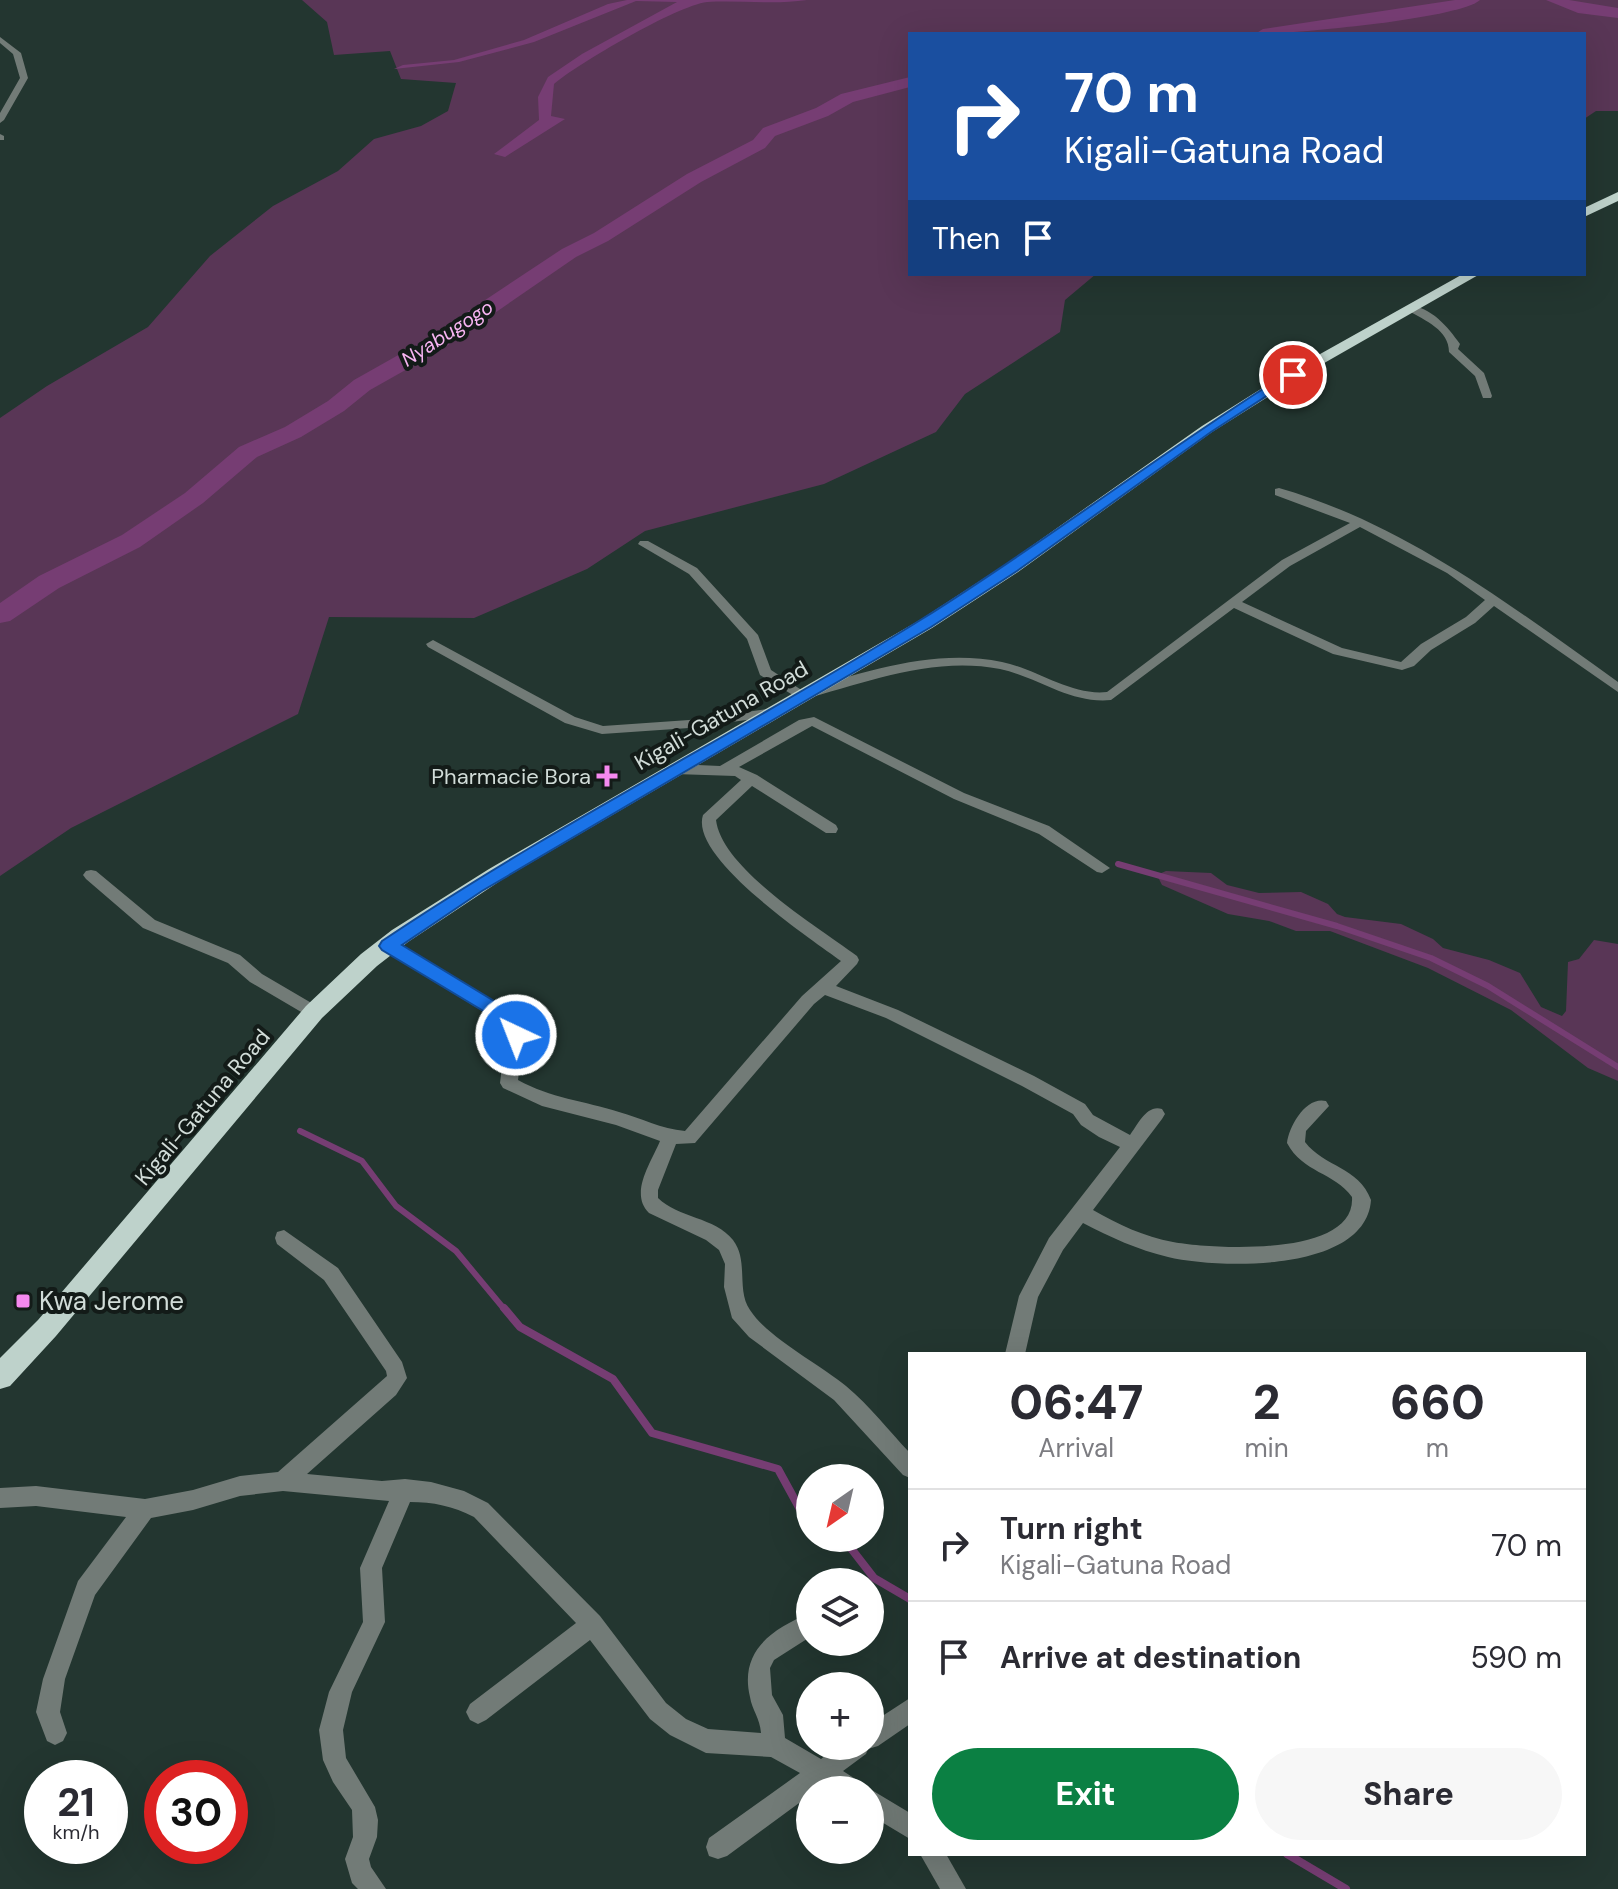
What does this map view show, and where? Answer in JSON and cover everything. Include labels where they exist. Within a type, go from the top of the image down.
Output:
[{"type":"highway","points":[[1586,203],[1618,187]]},
{"type":"highway","points":[[1586,212],[1618,196]]},
{"type":"highway","name":"Kigali-Gatuna Road","points":[[1320,360],[1364,328],[1452,276]]},
{"type":"highway","name":"Kigali-Gatuna Road","points":[[0,1377],[47,1328],[314,1012],[388,946],[442,907],[950,608],[1137,481],[1207,429],[1320,360],[1469,276]]},
{"type":"street","points":[[0,39],[17,53],[24,78],[0,120]]},
{"type":"street","points":[[1411,308],[1441,325],[1451,335],[1455,344],[1453,350],[1480,375],[1487,396]]},
{"type":"street","points":[[1279,492],[1360,522],[1429,557],[1618,688]]},
{"type":"street","points":[[644,544],[693,571],[753,638],[765,672],[801,696],[877,671],[974,663],[1014,668],[1103,699],[1235,604],[1286,563],[1360,522]]},
{"type":"street","points":[[1235,604],[1338,651],[1402,666],[1411,663],[1427,646],[1480,613],[1493,599]]},
{"type":"street","points":[[433,644],[570,720],[602,730],[676,725],[774,712]]},
{"type":"street","points":[[723,770],[804,723],[814,721],[959,796],[1044,830],[1102,868]]},
{"type":"street","points":[[675,769],[738,771],[831,829]]},
{"type":"street","points":[[388,946],[515,1023],[509,1083],[553,1102],[620,1119],[670,1138],[689,1138],[808,1000],[825,988],[851,960],[750,884],[719,849],[706,828],[708,819],[752,778]]},
{"type":"street","points":[[91,875],[149,924],[234,959],[256,978],[314,1012]]},
{"type":"street","points":[[825,988],[892,1014],[1028,1081],[1079,1109],[1087,1120],[1105,1132],[1134,1145]]},
{"type":"street","points":[[1081,1213],[1119,1233],[1170,1249],[1207,1255],[1245,1256],[1314,1247],[1339,1240],[1351,1229],[1360,1213],[1361,1197],[1351,1183],[1307,1157],[1296,1143],[1298,1128],[1320,1106]]},
{"type":"street","points":[[1015,1352],[1029,1296],[1056,1244],[1156,1114]]},
{"type":"street","points":[[670,1138],[649,1190],[649,1201],[656,1208],[713,1234],[726,1245],[734,1264],[739,1312],[756,1331],[841,1394],[908,1466]]},
{"type":"street","points":[[283,1481],[389,1389],[397,1378],[395,1368],[331,1274],[284,1238]]},
{"type":"street","points":[[0,1498],[36,1496],[145,1509],[193,1500],[240,1486],[283,1481],[382,1491],[405,1489],[446,1495],[481,1510],[513,1540],[592,1624],[658,1711],[678,1727],[706,1741],[774,1745],[827,1776]]},
{"type":"street","points":[[374,1889],[361,1874],[357,1859],[368,1834],[363,1806],[340,1770],[331,1743],[333,1715],[374,1622],[375,1604],[369,1589],[371,1568],[405,1489]]},
{"type":"street","points":[[55,1733],[48,1712],[54,1679],[86,1589],[145,1509]]},
{"type":"street","points":[[478,1712],[592,1624]]},
{"type":"street","points":[[774,1745],[771,1715],[761,1697],[759,1668],[766,1652],[796,1633]]},
{"type":"street","points":[[884,1728],[908,1711]]},
{"type":"street","points":[[718,1847],[838,1760]]},
{"type":"street","points":[[884,1810],[908,1826]]},
{"type":"street","points":[[933,1856],[954,1889]]},
{"type":"shaded area","points":[[302,0],[1618,0],[1618,111],[1596,111],[1586,118],[1586,32],[908,32],[908,276],[1094,276],[1065,300],[1060,332],[965,394],[936,432],[824,484],[645,531],[587,569],[474,618],[329,617],[298,714],[71,828],[0,876],[0,418],[47,386],[148,327],[210,256],[273,206],[338,171],[374,139],[421,126],[448,111],[456,83],[401,79],[390,51],[334,55],[327,22]]},
{"type":"shaded area","points":[[627,0],[807,0],[707,2],[652,24],[554,84],[551,116],[565,119],[505,157],[494,154],[539,120],[538,97],[548,77],[582,54],[677,2],[636,1],[534,42],[459,62],[394,69],[403,65],[454,60],[524,40],[608,4]]},
{"type":"shaded area","points":[[1166,871],[1211,873],[1227,885],[1259,893],[1301,892],[1328,904],[1337,914],[1345,917],[1401,924],[1433,939],[1443,948],[1489,960],[1520,973],[1541,1007],[1562,1016],[1566,1011],[1568,962],[1579,959],[1594,940],[1618,944],[1618,1081],[1588,1068],[1511,1010],[1428,968],[1330,931],[1296,931],[1269,921],[1228,914],[1162,885],[1157,875]]},
{"type":"waterway","name":"Nyabugogo","points":[[1277,32],[1448,7],[1472,0]]},
{"type":"waterway","name":"Nyabugogo","points":[[1554,0],[1578,8],[1618,13]]},
{"type":"waterway","name":"Nyabugogo","points":[[0,615],[49,582],[131,541],[194,498],[248,452],[293,432],[336,406],[362,385],[433,345],[569,253],[601,237],[694,178],[759,144],[769,132],[822,112],[847,98],[908,83]]},
{"type":"waterway","points":[[1118,864],[1337,926],[1431,958],[1488,986],[1618,1067]]},
{"type":"waterway","points":[[300,1131],[362,1161],[396,1206],[456,1251],[505,1310]]},
{"type":"waterway","points":[[504,1308],[520,1327],[613,1379],[652,1433],[778,1469],[796,1502]]},
{"type":"waterway","points":[[854,1552],[874,1578],[908,1598]]},
{"type":"waterway","points":[[1290,1856],[1346,1889]]},
{"type":"place","name":"Pharmacie Bora","points":[[607,776]]},
{"type":"place","name":"Kwa Jerome","points":[[23,1301]]},
{"type":"route","points":[[516,1035],[515,1023],[501,1013],[388,946],[475,886],[926,624],[1012,568],[1207,429],[1293,375]]}]
